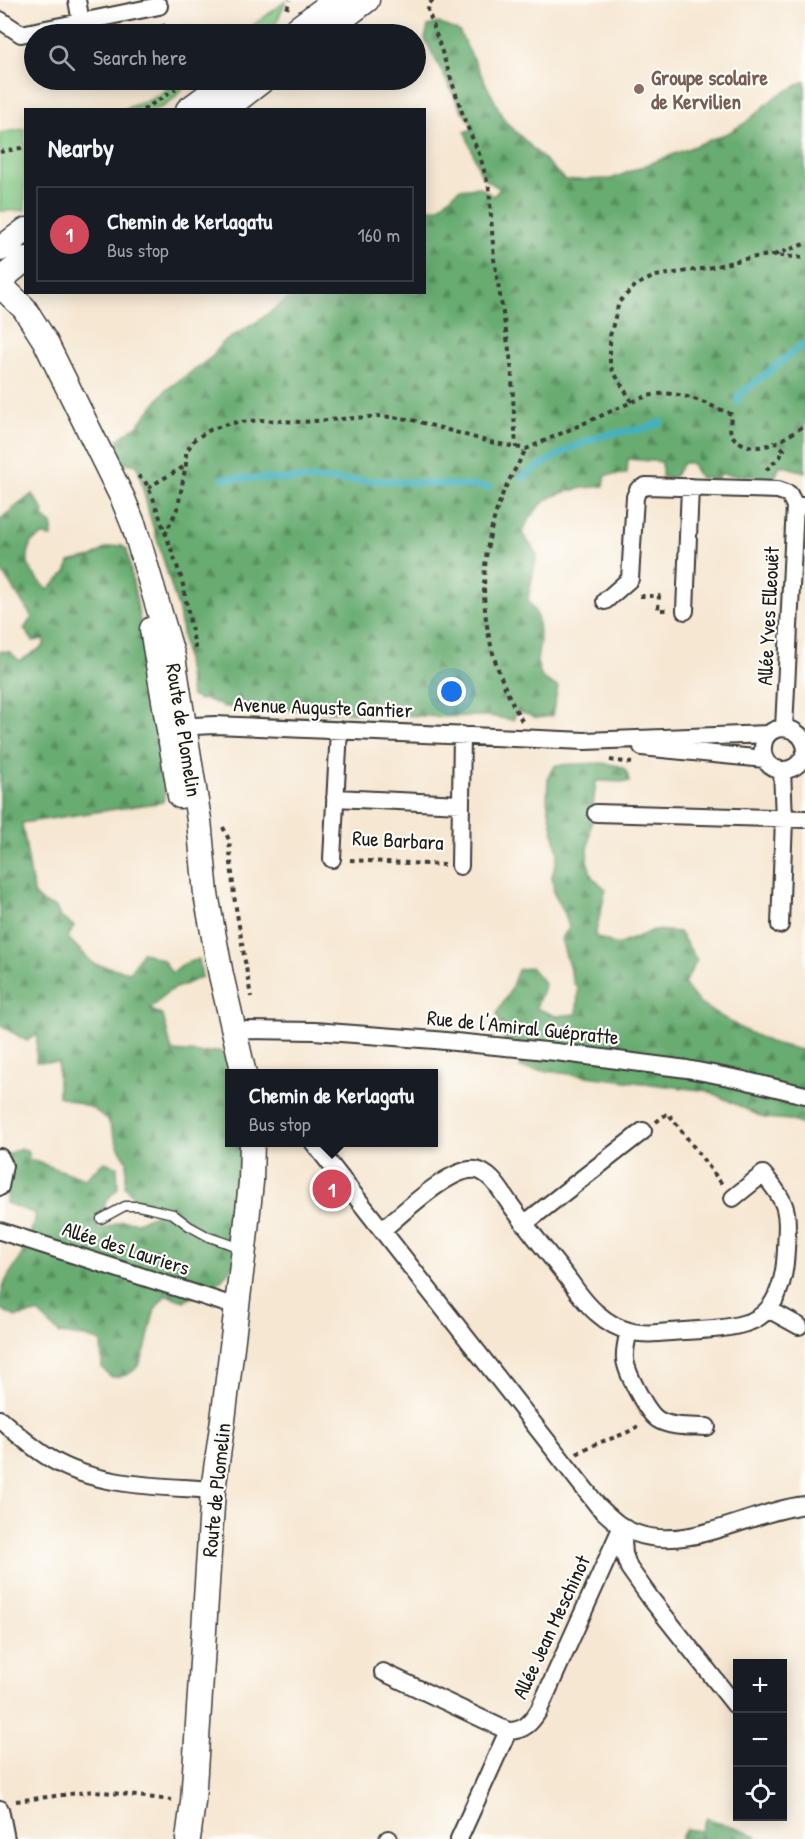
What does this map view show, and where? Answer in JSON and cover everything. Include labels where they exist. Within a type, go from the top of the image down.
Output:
[{"type":"street","points":[[77,0],[81,22]]},
{"type":"street","points":[[304,24],[336,0]]},
{"type":"street","points":[[335,24],[367,0]]},
{"type":"street","points":[[71,24],[159,6]]},
{"type":"street","points":[[0,20],[21,34],[24,33]]},
{"type":"street","points":[[191,108],[215,90]]},
{"type":"street","points":[[227,108],[250,90]]},
{"type":"street","points":[[0,279],[15,244]]},
{"type":"street","name":"Route de Plomelin","points":[[0,285],[24,308],[45,341],[126,505],[134,526],[146,570],[153,642],[176,727],[185,819],[245,1030],[244,1069]]},
{"type":"street","name":"Route de Plomelin","points":[[35,294],[45,341]]},
{"type":"street","name":"Allée Yves Elleouët","points":[[605,601],[630,579],[635,497],[638,490],[646,486],[755,488],[778,490],[789,494],[800,506],[776,731],[763,746],[765,759]]},
{"type":"street","points":[[685,611],[690,487]]},
{"type":"street","name":"Avenue Auguste Gantier","points":[[176,727],[215,725],[585,741],[765,759]]},
{"type":"street","points":[[776,731],[790,728],[803,739]]},
{"type":"street","name":"Rue Barbara","points":[[332,859],[339,730]]},
{"type":"street","name":"Avenue Auguste Gantier","points":[[585,741],[776,731]]},
{"type":"street","name":"Rue Barbara","points":[[460,866],[462,735]]},
{"type":"street","points":[[765,759],[771,766],[797,763],[784,819],[780,925]]},
{"type":"street","points":[[335,798],[461,804]]},
{"type":"street","points":[[596,813],[805,819]]},
{"type":"street","name":"Rue de l'Amiral Guépratte","points":[[245,1030],[314,1031],[435,1040],[613,1059],[708,1073],[805,1095]]},
{"type":"street","points":[[524,1224],[643,1131]]},
{"type":"street","name":"Route de Plomelin","points":[[188,1839],[193,1802],[213,1490],[244,1250],[252,1147]]},
{"type":"street","points":[[316,1147],[598,1506],[622,1526],[635,1533],[674,1539],[805,1504]]},
{"type":"street","points":[[0,1157],[4,1165],[0,1187]]},
{"type":"street","points":[[382,1230],[446,1178],[469,1170],[486,1173],[595,1312],[615,1326],[644,1334],[704,1330],[747,1323],[758,1318],[768,1309],[777,1295],[783,1279],[787,1221],[780,1194],[763,1174],[733,1198]]},
{"type":"street","name":"Allée des Lauriers","points":[[0,1231],[237,1307]]},
{"type":"street","points":[[768,1309],[799,1326]]},
{"type":"street","points":[[628,1331],[624,1351],[626,1365],[656,1418],[668,1424],[708,1427]]},
{"type":"street","points":[[0,1419],[50,1459],[90,1476],[110,1481],[213,1490]]},
{"type":"street","points":[[622,1526],[624,1554],[628,1568],[733,1702]]},
{"type":"street","name":"Allée Jean Meschinot","points":[[508,1731],[516,1731],[528,1725],[539,1710],[622,1526]]},
{"type":"street","points":[[383,1672],[508,1731],[459,1839]]},
{"type":"street","points":[[6,1805],[6,1839]]},
{"type":"lane","points":[[101,1219],[125,1206],[152,1209],[173,1214],[209,1237],[244,1250]]},
{"type":"path","points":[[433,0],[428,10],[465,121],[480,156],[489,188],[494,259],[510,362],[516,448]]},
{"type":"path","points":[[0,152],[24,147]]},
{"type":"path","points":[[774,256],[805,244]]},
{"type":"path","points":[[632,402],[610,366],[615,312],[624,296],[636,285],[655,276],[714,267],[749,258],[774,256],[805,258]]},
{"type":"path","points":[[165,535],[178,507],[186,452],[195,439],[210,430],[230,423],[261,420],[302,422],[381,416],[409,419],[526,449],[632,402],[659,394],[680,396],[731,414],[730,432],[734,439],[747,446],[762,447],[776,442],[805,425]]},
{"type":"path","points":[[755,488],[754,482],[780,458],[784,450],[776,442]]},
{"type":"path","points":[[526,449],[501,499],[488,545],[483,585],[483,606],[493,648],[512,701],[526,729],[526,739]]},
{"type":"path","points":[[148,489],[186,464]]},
{"type":"path","points":[[620,589],[628,595],[659,596],[658,610],[685,611]]},
{"type":"path","points":[[221,822],[229,840],[245,1030]]},
{"type":"path","name":"Rue Barbara","points":[[332,859],[460,866]]},
{"type":"path","points":[[643,1131],[668,1113],[733,1198]]},
{"type":"path","points":[[566,1464],[579,1452],[636,1428],[642,1418],[643,1408],[649,1409]]},
{"type":"path","points":[[6,1805],[94,1791],[193,1802]]},
{"type":"green space","points":[[286,1],[275,24],[255,24]]},
{"type":"green space","points":[[438,23],[459,31],[505,121],[565,180],[611,179],[730,132],[745,123],[775,97],[805,81],[805,472],[780,465],[775,478],[719,474],[718,479],[700,478],[691,463],[683,463],[674,477],[662,477],[662,462],[628,459],[627,474],[606,475],[604,486],[565,492],[545,501],[529,519],[522,533],[537,554],[528,599],[537,615],[540,640],[537,662],[542,678],[558,687],[552,716],[537,718],[517,711],[513,720],[487,716],[443,717],[226,707],[205,699],[200,700],[191,696],[179,611],[137,465],[117,461],[117,440],[139,424],[166,390],[213,356],[222,343],[258,321],[295,294],[426,294],[426,209],[438,208],[459,189],[480,187],[493,196],[500,189],[482,177],[465,132],[474,128],[461,109],[426,41],[428,26]]},
{"type":"green space","points":[[165,90],[181,90],[170,102],[158,108],[127,108],[152,99]]},
{"type":"green space","points":[[24,129],[24,210],[0,211],[0,133]]},
{"type":"green space","points":[[32,494],[44,511],[43,517],[52,524],[52,537],[42,536],[31,542],[28,564],[33,574],[48,590],[67,571],[69,562],[92,557],[106,548],[121,545],[127,550],[149,669],[147,684],[154,695],[167,785],[163,802],[22,823],[34,895],[43,903],[56,907],[60,917],[74,926],[68,938],[94,964],[130,972],[142,952],[163,960],[172,973],[186,963],[199,959],[202,977],[169,991],[150,1009],[163,1016],[172,1051],[201,1053],[221,1051],[229,1059],[231,1069],[225,1069],[225,1147],[241,1147],[237,1261],[221,1280],[207,1291],[184,1301],[166,1295],[155,1310],[144,1354],[139,1364],[124,1376],[111,1377],[102,1368],[101,1342],[85,1337],[60,1334],[38,1313],[16,1317],[0,1309],[6,1279],[24,1249],[36,1214],[6,1203],[9,1154],[20,1148],[27,1150],[29,1159],[85,1179],[104,1162],[117,1166],[118,1188],[106,1201],[97,1228],[103,1229],[122,1221],[137,1222],[158,1214],[156,1204],[140,1203],[125,1187],[127,1161],[118,1146],[108,1120],[92,1108],[58,1096],[58,1062],[36,1062],[37,1034],[27,1041],[0,1025],[0,651],[10,652],[20,661],[44,646],[44,639],[33,641],[24,629],[32,617],[0,569],[0,519]]},
{"type":"green space","points":[[602,763],[624,768],[629,782],[596,781],[587,860],[592,877],[606,889],[595,936],[617,945],[654,930],[679,932],[697,960],[684,984],[699,1003],[769,1042],[805,1051],[805,1126],[790,1120],[764,1118],[708,1091],[520,1068],[530,1044],[505,1041],[497,1013],[510,991],[518,970],[531,967],[545,984],[536,1008],[556,1016],[577,1014],[578,987],[574,984],[561,939],[569,928],[565,914],[554,894],[552,876],[558,854],[547,801],[548,776],[556,765]]},
{"type":"green space","points":[[707,1818],[757,1836],[754,1839],[680,1839],[686,1829],[701,1831]]},
{"type":"waterway","points":[[738,401],[738,396],[805,343]]},
{"type":"waterway","points":[[521,478],[583,443],[606,435],[648,428],[661,422]]},
{"type":"waterway","points":[[223,478],[386,481],[489,487]]},
{"type":"place","name":"Groupe scolaire de Kervilien","points":[[639,89]]},
{"type":"place","name":"Chemin de Kerlagatu","points":[[332,1189]]}]
